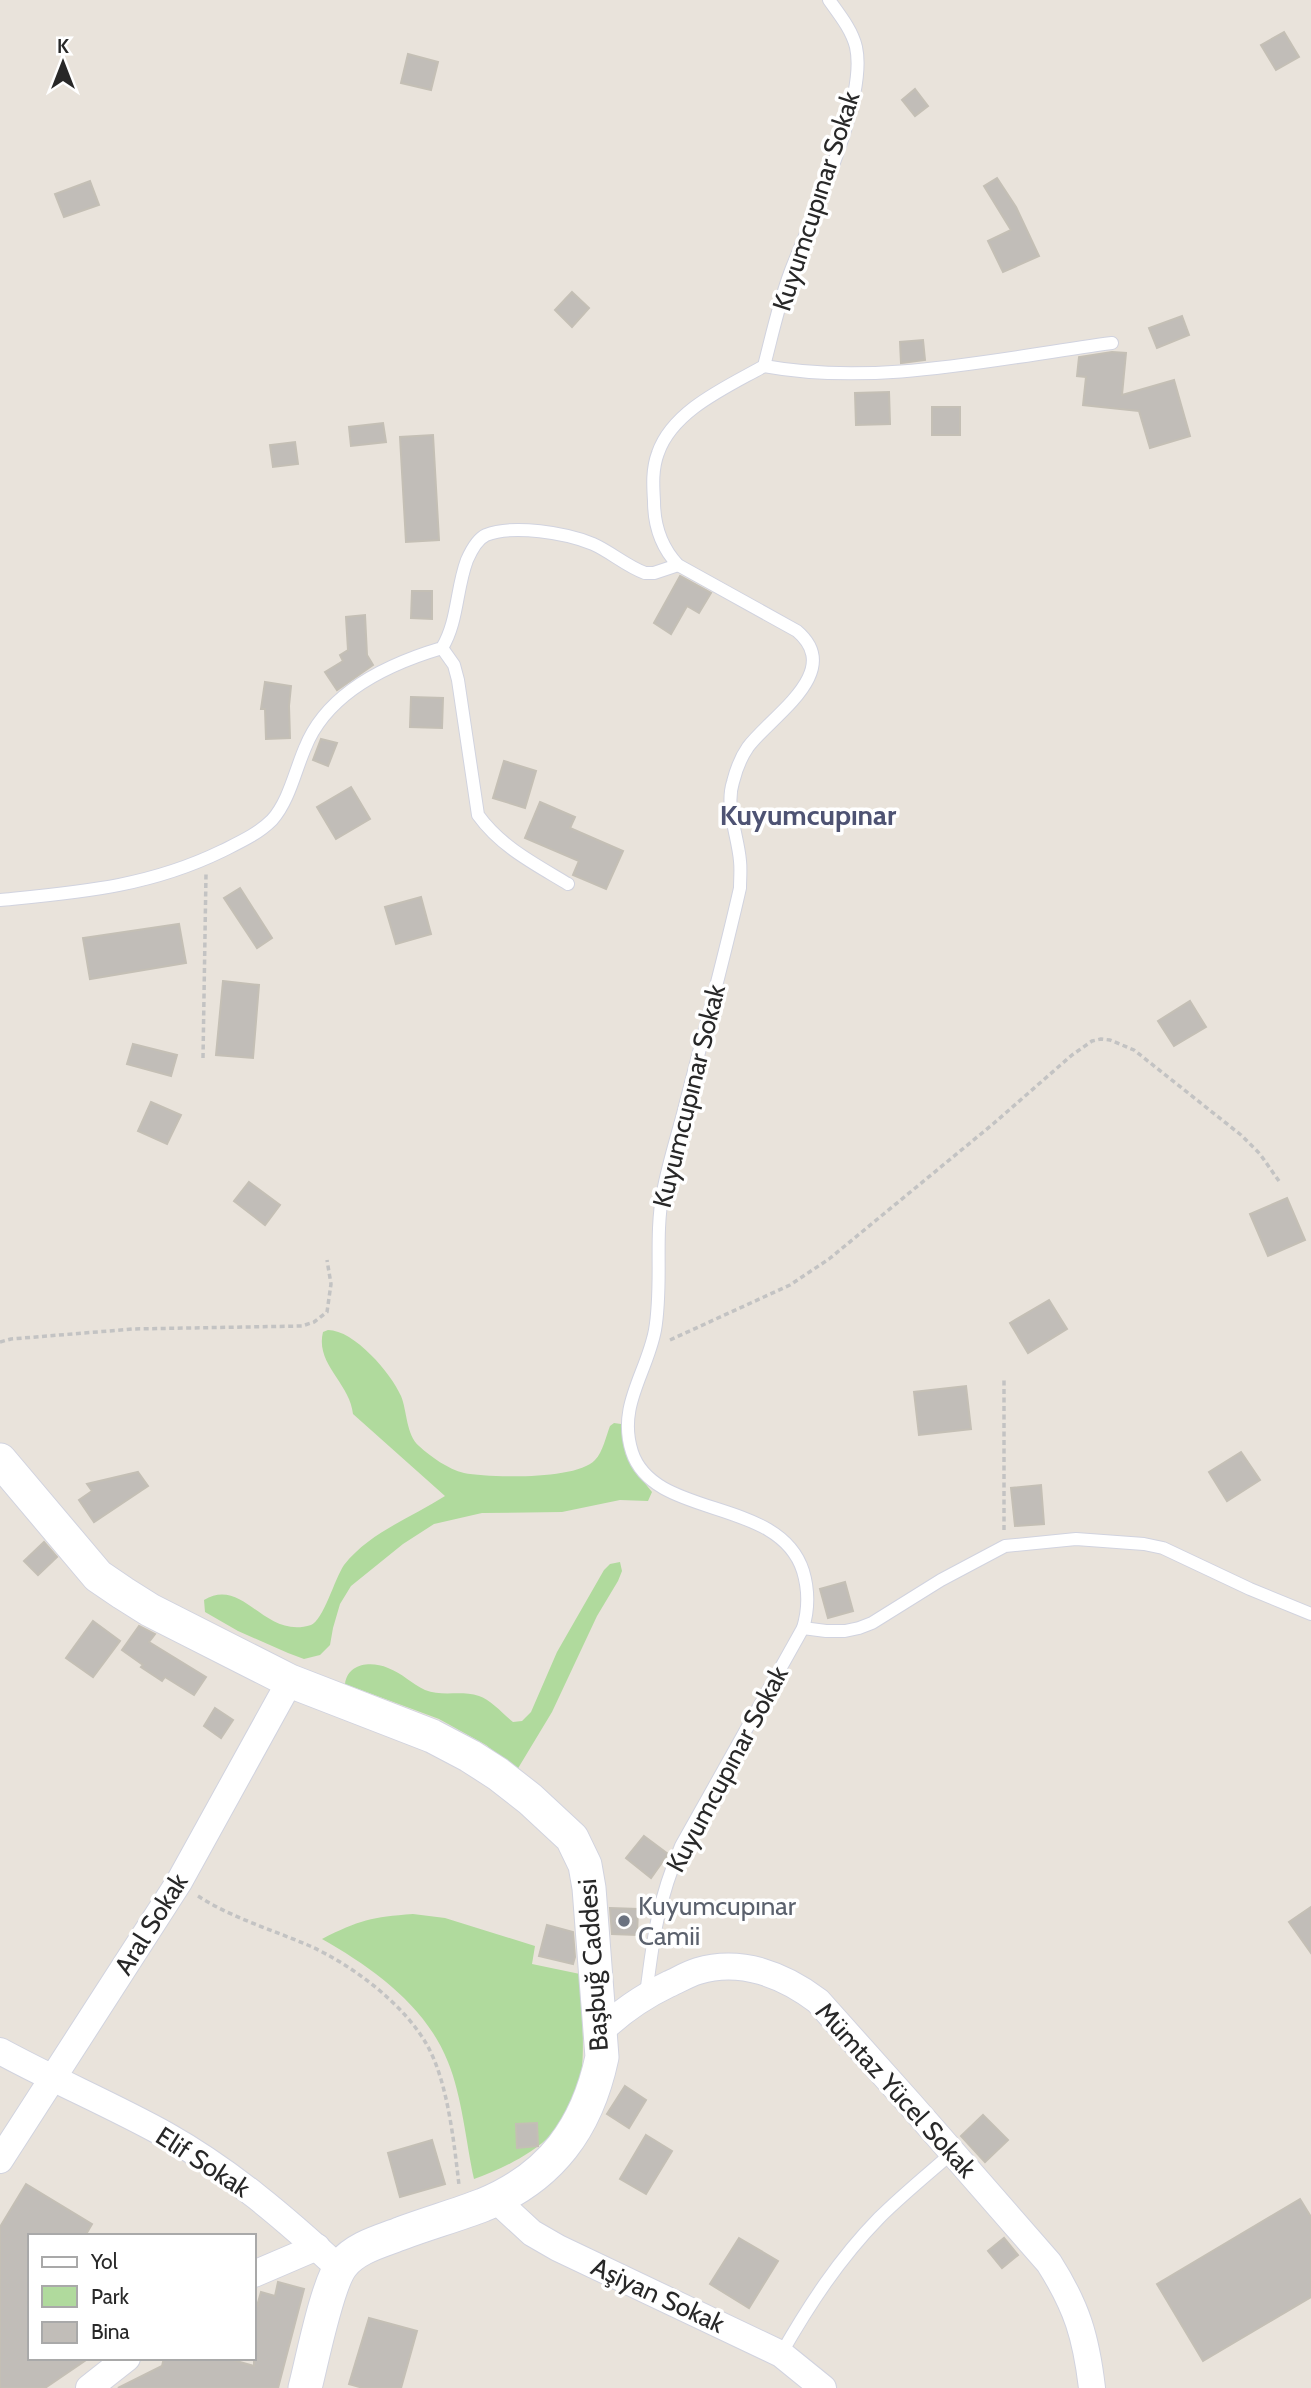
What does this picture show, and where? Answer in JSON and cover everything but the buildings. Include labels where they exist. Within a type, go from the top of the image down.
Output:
[{"type":"street","name":"Başbuğ Caddesi","points":[[0,1460],[99,1576],[150,1610],[290,1681],[432,1736],[470,1756],[530,1799],[572,1838],[585,1865],[601,2057],[597,2080],[575,2130],[558,2155],[513,2190],[359,2250],[328,2258]]},
{"type":"street","name":"Aral Sokak","points":[[0,2160],[180,1882],[290,1681]]},
{"type":"street","name":"Mümtaz Yücel Sokak","points":[[599,2034],[618,2015],[646,1995],[698,1971],[726,1966],[752,1968],[789,1981],[818,2001],[1049,2263],[1068,2292],[1086,2341],[1093,2388]]},
{"type":"street","name":"Elif Sokak","points":[[0,2051],[52,2080],[168,2136],[266,2203],[328,2258]]},
{"type":"street","name":"Aşiyan Sokak","points":[[495,2199],[532,2233],[558,2248],[780,2354],[823,2388]]},
{"type":"street","points":[[256,2274],[328,2258],[329,2297],[305,2388]]},
{"type":"street","points":[[89,2388],[124,2360]]},
{"type":"lane","name":"Kuyumcupınar Sokak","points":[[646,1995],[659,1905],[672,1867],[752,1716],[803,1628],[809,1600],[807,1582],[792,1548],[760,1526],[656,1485],[644,1474],[635,1460],[629,1437],[627,1417],[650,1349],[658,1310],[657,1248],[663,1192],[740,888],[740,859],[732,818],[732,785],[747,748],[806,685],[813,663],[805,638],[797,631],[678,565],[663,545],[658,530],[653,489],[657,454],[664,440],[690,412],[723,389],[764,366],[790,274],[834,161],[855,86],[858,68],[856,46],[847,26],[829,0]]},
{"type":"lane","points":[[764,366],[814,374],[916,369],[1112,343]]},
{"type":"lane","points":[[0,900],[110,888],[156,877],[205,859],[260,831],[280,811],[306,744],[329,709],[347,693],[389,668],[412,657],[442,648],[449,637],[465,566],[475,546],[484,536],[516,531],[558,533],[596,545],[645,573],[678,565]]},
{"type":"lane","points":[[442,648],[454,665],[458,680],[478,815],[514,852],[568,884]]},
{"type":"lane","points":[[803,1628],[845,1631],[872,1623],[941,1580],[1004,1546],[1076,1539],[1144,1544],[1183,1556],[1250,1589],[1311,1614]]},
{"type":"lane","points":[[780,2354],[818,2292],[842,2262],[879,2219],[952,2153]]},
{"type":"path","points":[[203,1058],[205,859]]},
{"type":"path","points":[[650,1349],[790,1285],[829,1259],[1092,1041],[1101,1039],[1122,1043],[1134,1050],[1223,1119],[1260,1154],[1281,1184]]},
{"type":"path","points":[[0,1342],[133,1329],[302,1326],[314,1322],[327,1312],[331,1283],[327,1260]]},
{"type":"path","points":[[1004,1379],[1004,1546]]},
{"type":"path","points":[[180,1882],[224,1911],[342,1962],[362,1976],[414,2027],[428,2046],[442,2084],[453,2133],[463,2211]]},
{"type":"green space","points":[[328,1330],[349,1337],[380,1365],[401,1396],[409,1429],[415,1441],[446,1466],[464,1473],[493,1476],[532,1476],[571,1471],[585,1467],[595,1460],[610,1426],[614,1423],[621,1424],[630,1461],[652,1492],[648,1501],[620,1500],[562,1512],[482,1513],[434,1524],[403,1544],[351,1586],[340,1604],[330,1645],[320,1655],[304,1659],[238,1631],[205,1612],[204,1600],[218,1595],[231,1596],[280,1624],[295,1627],[311,1625],[320,1616],[340,1571],[354,1553],[378,1534],[445,1496],[353,1414],[351,1403],[324,1354],[323,1332]]},
{"type":"green space","points":[[620,1562],[622,1571],[618,1581],[597,1616],[552,1712],[517,1770],[486,1745],[439,1719],[345,1684],[355,1668],[368,1664],[381,1666],[431,1692],[472,1694],[483,1698],[513,1722],[522,1721],[531,1712],[557,1652],[604,1570],[610,1564]]},
{"type":"green space","points":[[413,1914],[445,1918],[535,1946],[532,1964],[580,1974],[582,2065],[578,2093],[571,2109],[562,2123],[536,2148],[505,2166],[474,2179],[457,2089],[448,2062],[426,2023],[396,1990],[322,1939],[366,1920]]},
{"type":"place","name":"Kuyumcupınar Camii","points":[[624,1921]]},
{"type":"district","name":"Kuyumcupınar","points":[[808,815]]}]
